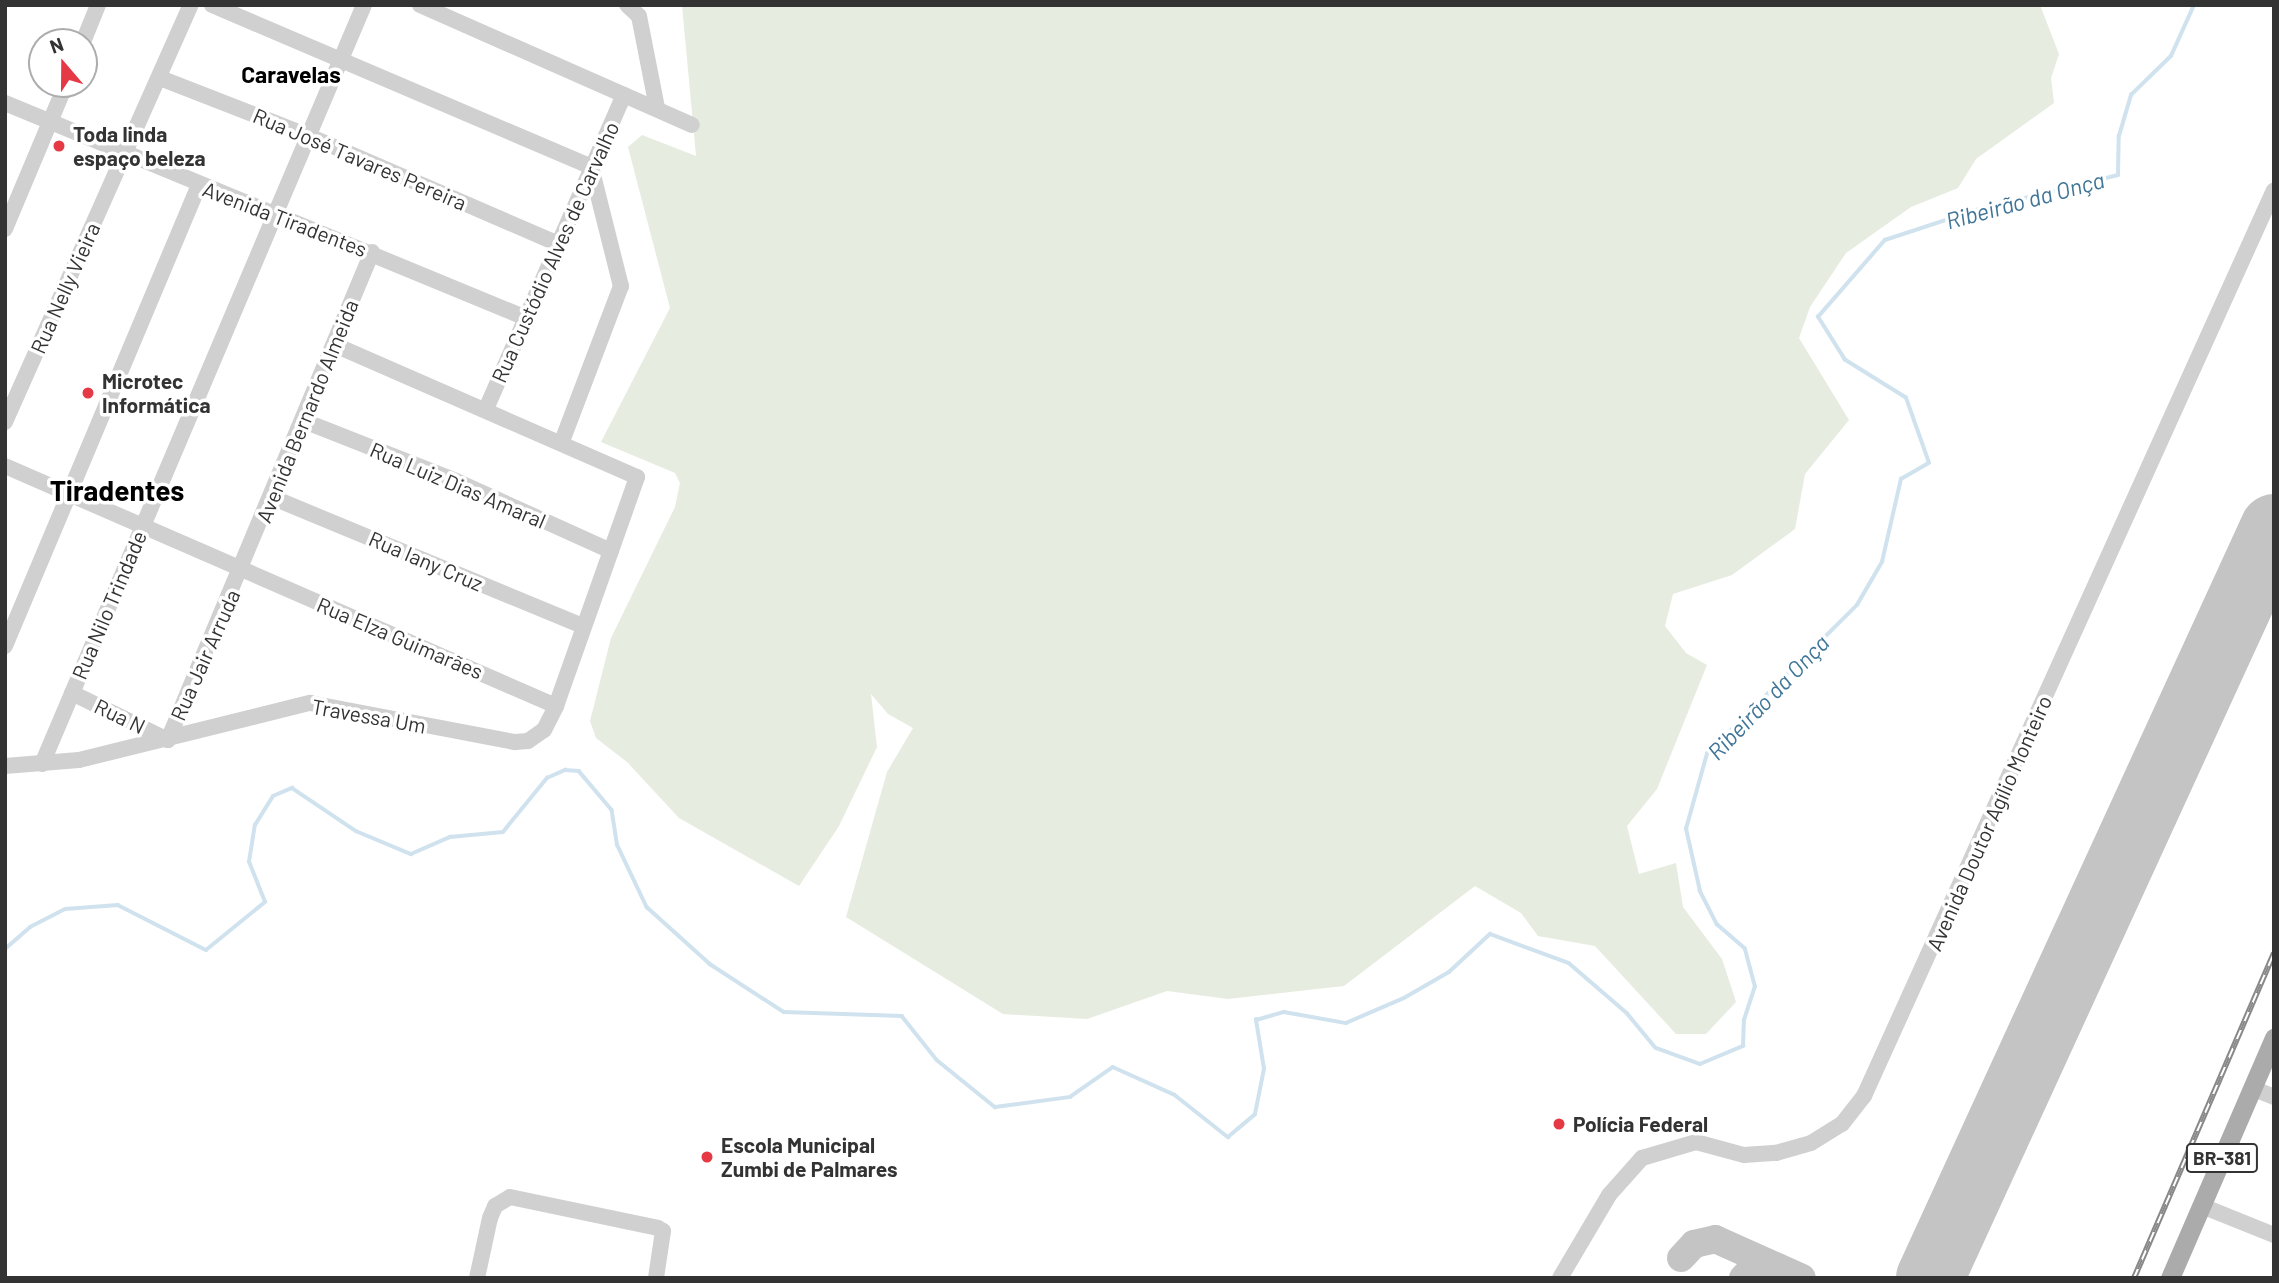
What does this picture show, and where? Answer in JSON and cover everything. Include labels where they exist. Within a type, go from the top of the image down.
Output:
[{"type":"main road","name":"BR-381","points":[[2170,1278],[2274,1038]]},
{"type":"street","points":[[89,28],[98,5]]},
{"type":"street","name":"Rua Nelly Vieira","points":[[5,422],[191,5]]},
{"type":"street","points":[[212,5],[340,62],[591,167],[621,286],[562,441],[335,345]]},
{"type":"street","name":"Rua Nilo Trindade","points":[[42,764],[364,5]]},
{"type":"street","points":[[420,5],[692,125]]},
{"type":"street","points":[[632,8],[657,108]]},
{"type":"street","name":"Rua José Tavares Pereira","points":[[160,78],[309,136],[558,244]]},
{"type":"street","name":"Rua Custódio Alves de Carvalho","points":[[486,409],[624,94]]},
{"type":"street","points":[[5,229],[60,98]]},
{"type":"street","name":"Avenida Tiradentes","points":[[5,103],[199,186],[372,252],[526,318]]},
{"type":"street","points":[[5,646],[199,186]]},
{"type":"street","name":"Avenida Doutor Agílio Monteiro","points":[[1560,1278],[1616,1184],[1642,1158],[1696,1142],[1744,1155],[1788,1150],[1811,1143],[1842,1124],[1864,1096],[2274,190]]},
{"type":"street","name":"Avenida Bernardo Almeida","points":[[243,570],[372,252]]},
{"type":"street","name":"Rua Luiz Dias Amaral","points":[[304,421],[456,481],[611,551]]},
{"type":"street","name":"Travessa Um","points":[[5,766],[42,764],[168,740],[310,703],[515,742],[528,741],[544,730],[556,706],[582,626],[637,477],[562,441]]},
{"type":"street","name":"Rua Elza Guimarães","points":[[5,466],[556,706]]},
{"type":"street","name":"Rua Iany Cruz","points":[[271,497],[582,626]]},
{"type":"street","name":"Rua Jair Arruda","points":[[168,740],[243,570]]},
{"type":"street","name":"Rua N","points":[[72,694],[168,740]]},
{"type":"street","points":[[2252,1088],[2274,1097]]},
{"type":"street","points":[[477,1278],[495,1206],[510,1197],[658,1227],[663,1231],[656,1278]]},
{"type":"street","points":[[2202,1206],[2274,1235]]},
{"type":"shaded area","points":[[682,5],[2040,5],[2059,54],[2051,78],[2054,103],[1976,159],[1958,188],[1911,207],[1846,253],[1810,307],[1799,338],[1849,420],[1805,474],[1795,529],[1732,575],[1673,594],[1665,626],[1686,653],[1707,665],[1657,789],[1627,826],[1639,874],[1676,863],[1683,907],[1722,959],[1736,1002],[1706,1034],[1676,1034],[1595,946],[1538,936],[1521,913],[1475,886],[1344,986],[1228,999],[1167,991],[1087,1019],[1003,1014],[846,917],[887,772],[913,728],[888,714],[871,694],[877,747],[839,826],[799,886],[679,818],[627,762],[596,738],[590,721],[611,638],[675,507],[680,483],[675,473],[601,442],[670,308],[628,147],[642,135],[696,156]]},
{"type":"waterway","name":"Ribeirão da Onça","points":[[5,949],[30,927],[65,909],[118,905],[206,950],[265,902],[249,862],[255,825],[273,796],[292,788],[356,831],[411,854],[450,837],[503,832],[547,778],[565,770],[579,771],[612,810],[618,846],[647,907],[710,964],[784,1012],[902,1016],[937,1060],[995,1107],[1070,1097],[1113,1067],[1175,1095],[1228,1137],[1255,1114],[1264,1069],[1256,1020],[1284,1012],[1346,1023],[1404,998],[1449,972],[1490,934],[1569,963],[1627,1013],[1656,1048],[1700,1064],[1743,1046],[1744,1020],[1755,987],[1745,949],[1717,925],[1700,891],[1686,829],[1707,754],[1857,605],[1882,562],[1901,479],[1929,463],[1906,398],[1845,360],[1818,317],[1885,240],[1976,210],[2118,175],[2119,136],[2131,95],[2171,56],[2194,5]]},
{"type":"taxiway","points":[[1681,1258],[1694,1244],[1715,1239],[1802,1278]]},
{"type":"taxiway","points":[[1925,1278],[1938,1260]]},
{"type":"taxiway","points":[[1743,1278],[1755,1265],[1769,1264]]},
{"type":"runway","points":[[1930,1278],[2274,528]]},
{"type":"railway","points":[[2134,1278],[2274,953]]},
{"type":"place","name":"Toda linda espaço beleza","points":[[59,146]]},
{"type":"place","name":"Microtec Informática","points":[[88,393]]},
{"type":"place","name":"Polícia Federal","points":[[1559,1124]]},
{"type":"place","name":"Escola Municipal Zumbi de Palmares","points":[[707,1157]]},
{"type":"district","name":"Caravelas","points":[[291,74]]},
{"type":"district","name":"Tiradentes","points":[[117,490]]}]
